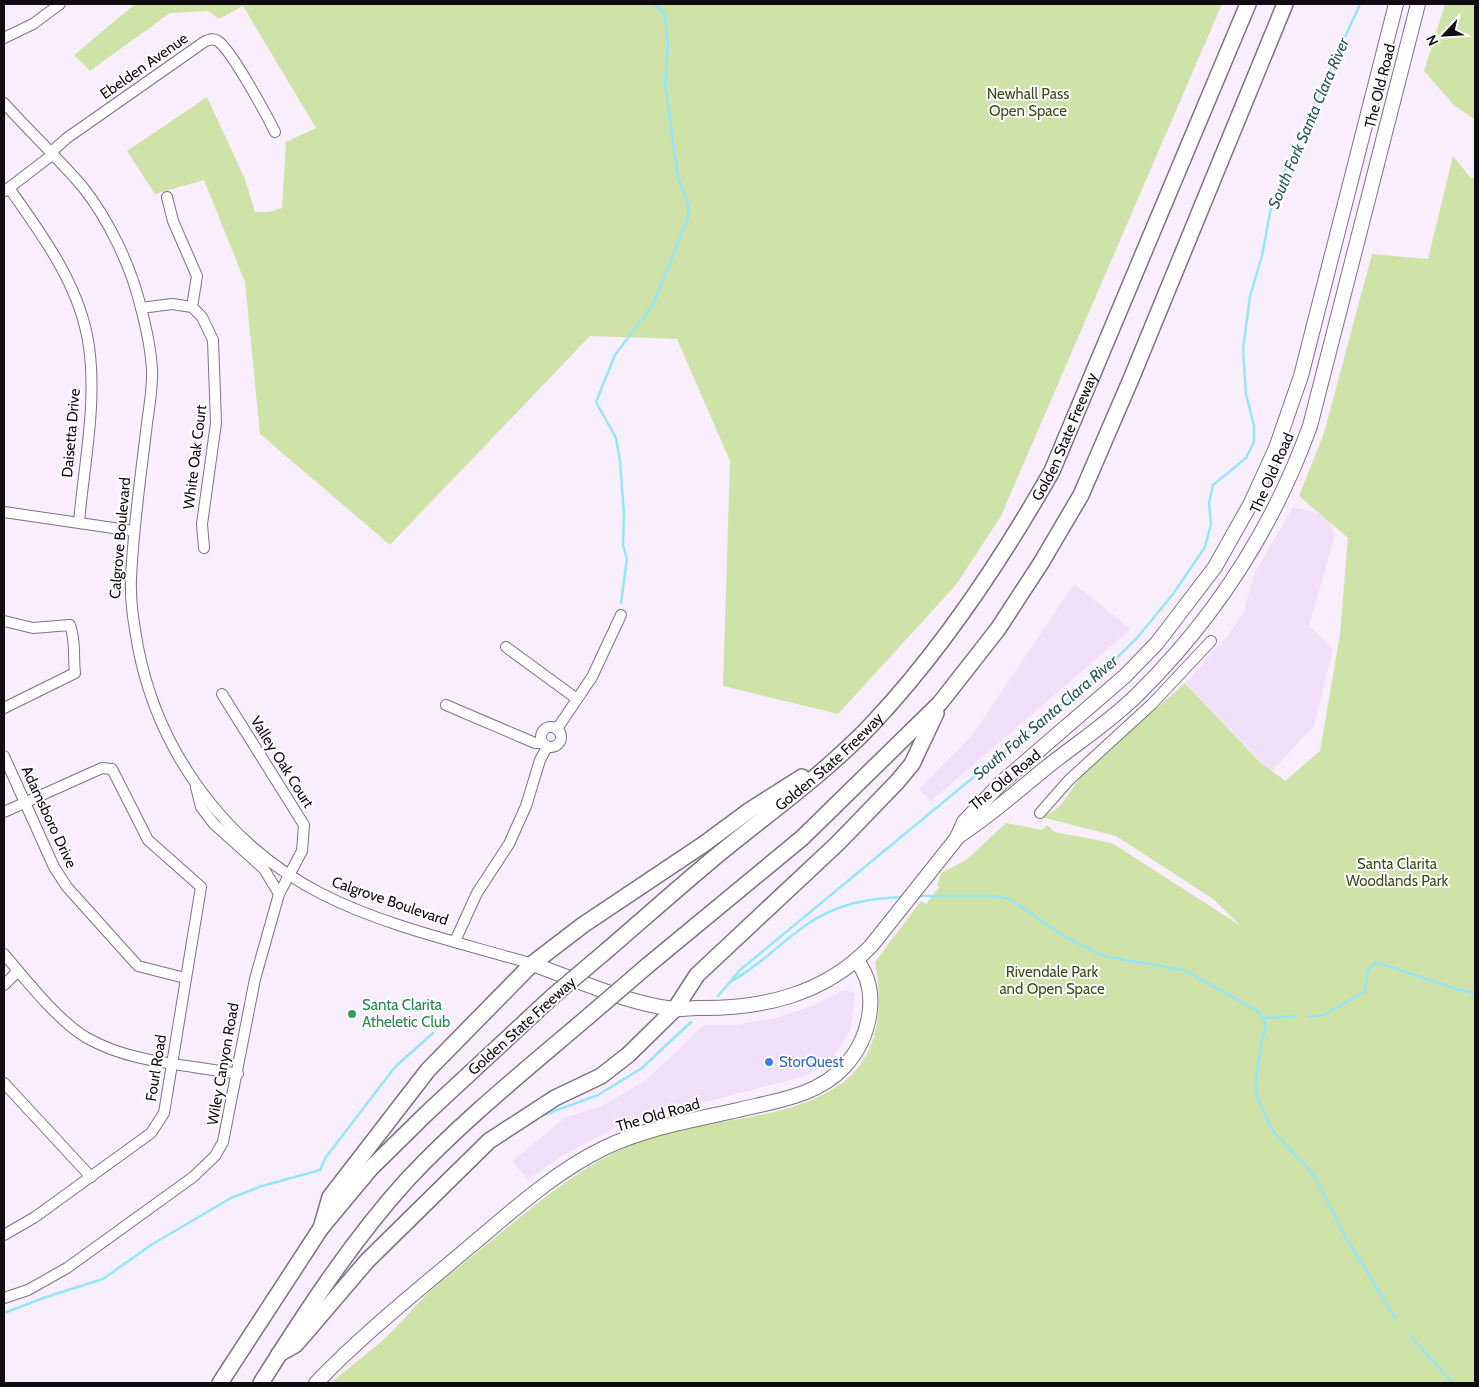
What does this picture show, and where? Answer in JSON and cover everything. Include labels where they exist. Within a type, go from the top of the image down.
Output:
[{"type":"highway","name":"Golden State Freeway","points":[[220,1383],[321,1228],[371,1168],[427,1113],[553,996],[714,858],[830,765],[915,676],[961,617],[1015,537],[1052,471],[1248,4]]},
{"type":"highway","points":[[261,1383],[356,1241],[407,1180],[461,1127],[590,1015],[802,838],[940,703],[998,629],[1041,563],[1081,495],[1107,438],[1285,4]]},
{"type":"highway","points":[[279,1354],[299,1341],[367,1261],[489,1141],[555,1098],[616,1067],[675,1009],[697,975],[838,843],[897,782],[912,764],[940,703]]},
{"type":"highway","points":[[321,1228],[330,1197],[428,1070],[532,964],[583,925],[704,844],[750,810],[848,748]]},
{"type":"main road","name":"The Old Road","points":[[957,838],[964,822],[1001,783],[1125,676],[1157,643],[1215,567],[1251,503],[1276,448],[1301,376],[1396,4]]},
{"type":"main road","name":"The Old Road","points":[[957,838],[1106,722],[1137,694],[1213,609],[1273,514],[1310,426],[1418,4]]},
{"type":"main road","points":[[857,961],[898,914],[924,878],[957,838]]},
{"type":"main road","name":"The Old Road","points":[[316,1383],[380,1322],[532,1195],[571,1166],[637,1135],[789,1098],[820,1086],[834,1076],[854,1055],[868,1024],[870,986],[866,972],[857,961]]},
{"type":"main road","name":"Calgrove Boulevard","points":[[532,964],[628,998],[675,1009],[731,1009],[774,1002],[814,988],[857,961]]},
{"type":"street","points":[[4,38],[33,24],[60,4]]},
{"type":"street","name":"Ebelden Avenue","points":[[6,189],[96,118],[204,42],[212,39],[216,40],[226,49],[266,113],[275,132]]},
{"type":"street","name":"Calgrove Boulevard","points":[[4,103],[83,188],[110,231],[128,270],[142,308],[152,370],[134,530],[130,606],[144,675],[156,712],[172,746],[196,784],[219,814],[239,834],[288,875],[325,896],[363,911],[532,964]]},
{"type":"street","name":"Daisetta Drive","points":[[6,189],[47,242],[65,274],[81,315],[89,346],[91,414],[79,522]]},
{"type":"street","points":[[142,308],[172,304],[192,307],[196,276],[173,221],[167,197]]},
{"type":"street","name":"White Oak Court","points":[[192,307],[202,317],[213,340],[217,389],[216,423],[202,524],[204,548]]},
{"type":"street","points":[[4,512],[134,530]]},
{"type":"street","points":[[557,729],[598,665],[621,615]]},
{"type":"street","points":[[4,621],[33,628],[70,625],[75,639],[72,652],[75,674],[4,708]]},
{"type":"street","points":[[1040,813],[1069,780],[1152,704],[1211,641]]},
{"type":"street","points":[[506,647],[577,699]]},
{"type":"street","name":"Valley Oak Court","points":[[222,694],[304,825],[302,851],[288,875]]},
{"type":"street","points":[[446,704],[534,742],[544,745],[553,748],[560,743],[562,736],[557,729],[549,727],[542,731],[544,745],[526,806],[509,844],[477,894],[455,941]]},
{"type":"street","name":"Adamsboro Drive","points":[[4,756],[54,867],[90,914],[138,966],[184,978]]},
{"type":"street","name":"Fourl Road","points":[[4,1235],[35,1217],[91,1178],[151,1132],[164,1113],[184,978],[201,887],[148,840],[112,769],[102,768],[26,803]]},
{"type":"street","points":[[196,784],[201,807],[214,824],[264,870],[279,894]]},
{"type":"street","points":[[4,812],[26,803]]},
{"type":"street","name":"Wiley Canyon Road","points":[[4,1298],[28,1290],[67,1268],[207,1164],[223,1142],[238,1074],[249,1003],[279,894],[288,875]]},
{"type":"street","points":[[4,954],[47,1004],[86,1037],[118,1052],[172,1066],[238,1074]]},
{"type":"street","points":[[4,985],[18,971]]},
{"type":"street","points":[[4,1083],[91,1178]]},
{"type":"shaded area","points":[[1293,507],[1328,516],[1335,535],[1309,626],[1333,649],[1314,726],[1271,772],[1186,683],[1228,635],[1244,612],[1254,574]]},
{"type":"shaded area","points":[[1074,584],[1131,629],[931,801],[919,789],[973,734]]},
{"type":"shaded area","points":[[844,990],[855,993],[851,1028],[842,1045],[831,1059],[820,1068],[805,1076],[622,1124],[560,1157],[528,1180],[512,1161],[566,1117],[602,1106],[646,1080],[704,1025],[735,1025],[775,1018],[817,1004]]},
{"type":"green space","name":"Newhall Pass Open Space","points":[[135,4],[1222,4],[1001,516],[956,585],[838,714],[723,686],[730,461],[677,339],[590,336],[390,545],[260,434],[245,282],[204,180],[155,194],[127,151],[207,97],[245,179],[255,212],[269,212],[282,208],[286,142],[316,128],[243,6],[219,19],[208,11],[170,13],[90,71],[74,55]]},
{"type":"green space","points":[[1445,4],[1475,4],[1475,120],[1454,105],[1424,71]]},
{"type":"green space","name":"Rivendale Park and Open Space","points":[[1453,156],[1471,178],[1475,177],[1475,1383],[331,1383],[386,1337],[443,1279],[546,1197],[582,1171],[643,1140],[667,1132],[771,1113],[796,1106],[820,1096],[842,1083],[865,1058],[872,1043],[876,1028],[879,995],[875,962],[921,901],[926,904],[940,886],[937,886],[941,873],[966,860],[1006,823],[1042,830],[1047,825],[1055,832],[1112,843],[1241,926],[1213,899],[1116,836],[1037,816],[1046,815],[1059,807],[1083,774],[1185,683],[1260,762],[1285,781],[1320,751],[1340,634],[1348,538],[1299,496],[1324,433],[1372,254],[1428,259]]},
{"type":"waterway","points":[[621,603],[627,559],[623,545],[624,513],[620,461],[616,438],[596,402],[615,355],[653,305],[689,215],[688,205],[678,177],[665,83],[668,46],[665,14],[654,4]]},
{"type":"waterway","name":"South Fork Santa Clara River","points":[[718,996],[740,970],[1062,704],[1091,683],[1137,638],[1173,594],[1205,547],[1211,524],[1209,503],[1213,485],[1246,458],[1254,442],[1254,426],[1246,394],[1243,349],[1250,296],[1262,256],[1270,212],[1284,172],[1360,4]]},
{"type":"waterway","points":[[917,896],[992,896],[1010,899],[1065,937],[1103,956],[1184,970],[1256,1010],[1264,1018],[1266,1027],[1261,1043],[1255,1092],[1272,1130],[1313,1174],[1345,1236],[1395,1318]]},
{"type":"waterway","points":[[732,981],[806,925],[829,912],[865,901],[904,897]]},
{"type":"waterway","points":[[1308,1017],[1324,1015],[1365,991],[1368,969],[1376,962],[1456,989],[1475,993]]},
{"type":"waterway","points":[[1264,1018],[1297,1016]]},
{"type":"waterway","name":"South Fork Santa Clara River","points":[[538,1117],[598,1095],[642,1068],[691,1022]]},
{"type":"waterway","points":[[4,1313],[103,1279],[151,1245],[231,1198],[262,1186],[320,1170],[326,1157],[395,1067],[433,1033]]},
{"type":"waterway","points":[[1411,1337],[1453,1383]]},
{"type":"place","name":"Santa Clarita Atheletic Club","points":[[352,1014]]},
{"type":"place","name":"StorQuest","points":[[769,1062]]},
{"type":"park label","name":"Santa Clarita Woodlands Park","points":[[1397,872]]}]
